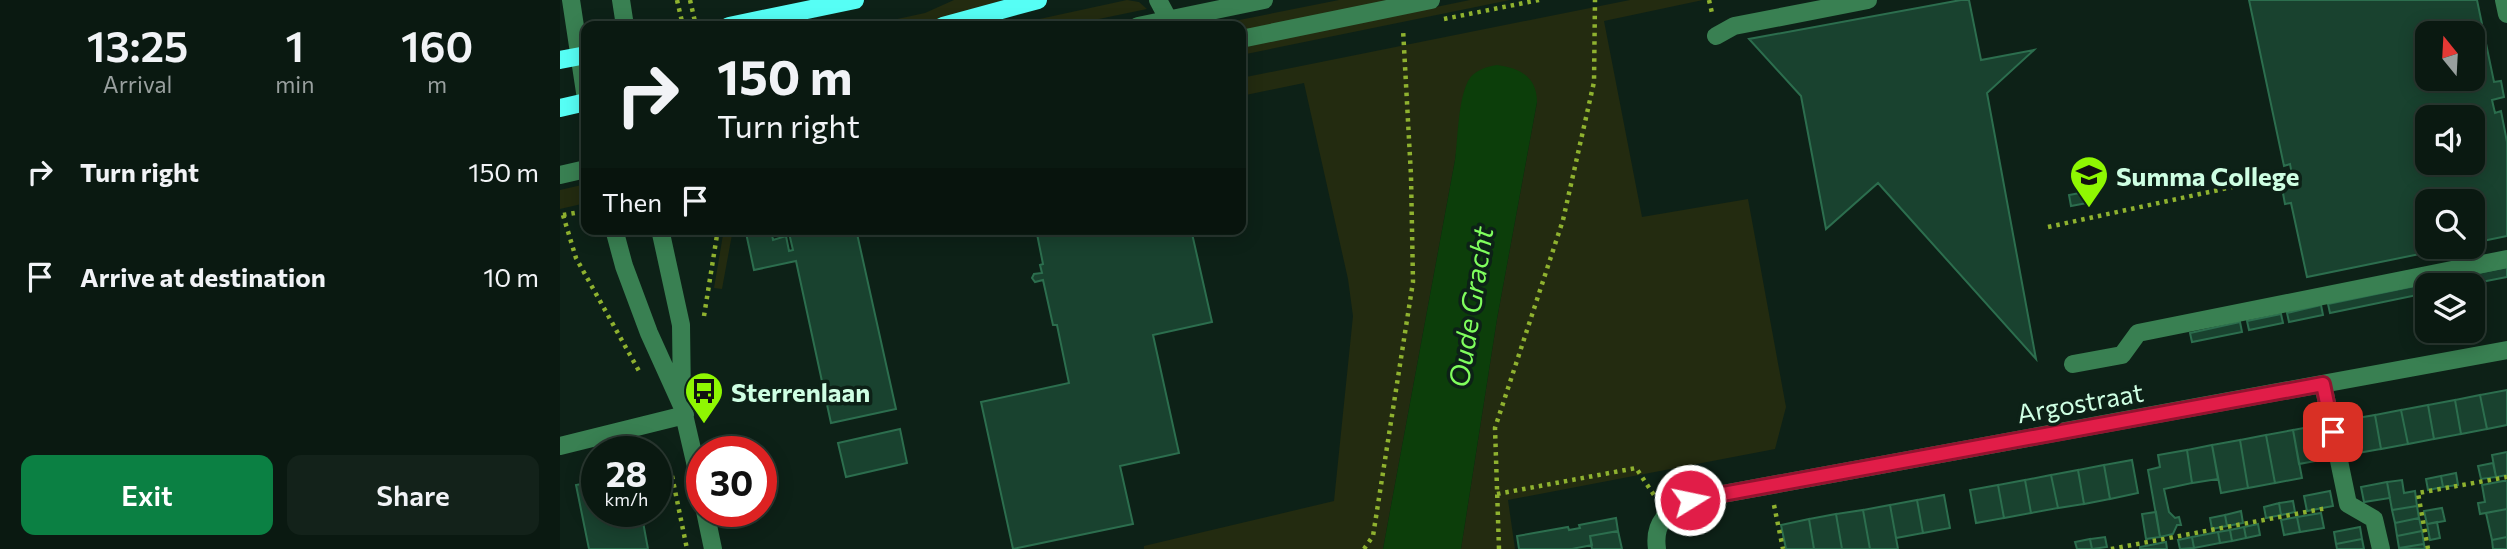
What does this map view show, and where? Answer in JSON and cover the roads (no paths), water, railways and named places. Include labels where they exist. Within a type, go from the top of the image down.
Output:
[{"type":"main road","points":[[753,21],[855,0]]},
{"type":"main road","points":[[961,21],[1038,0]]},
{"type":"main road","points":[[560,60],[581,55]]},
{"type":"main road","points":[[560,108],[581,102]]},
{"type":"street","points":[[571,0],[581,46]]},
{"type":"street","points":[[621,0],[624,21]]},
{"type":"street","points":[[1158,0],[1169,21]]},
{"type":"street","points":[[1178,21],[1264,0]]},
{"type":"street","points":[[1246,38],[1431,0]]},
{"type":"street","points":[[1716,36],[1734,26],[1868,0]]},
{"type":"street","points":[[2504,0],[2507,14]]},
{"type":"street","points":[[560,175],[581,170]]},
{"type":"street","points":[[616,235],[624,266],[649,332],[684,411]]},
{"type":"street","points":[[661,235],[681,325],[684,411],[690,436]]},
{"type":"street","points":[[2073,364],[2122,355],[2138,333],[2507,260]]},
{"type":"street","name":"Argostraat","points":[[1657,549],[1655,536],[1666,513],[1690,500],[2507,350]]},
{"type":"street","points":[[2323,384],[2348,504],[2374,519],[2381,549]]},
{"type":"street","points":[[560,446],[684,411]]},
{"type":"street","points":[[708,527],[713,549]]},
{"type":"water","name":"Oude Gracht","points":[[1497,65],[1526,75],[1534,86],[1537,102],[1497,319],[1461,549],[1383,549],[1455,160],[1462,99],[1468,81],[1474,74]]},
{"type":"place","name":"Summa College","points":[[2089,209]]},
{"type":"place","name":"Sterrenlaan","points":[[704,425]]}]
